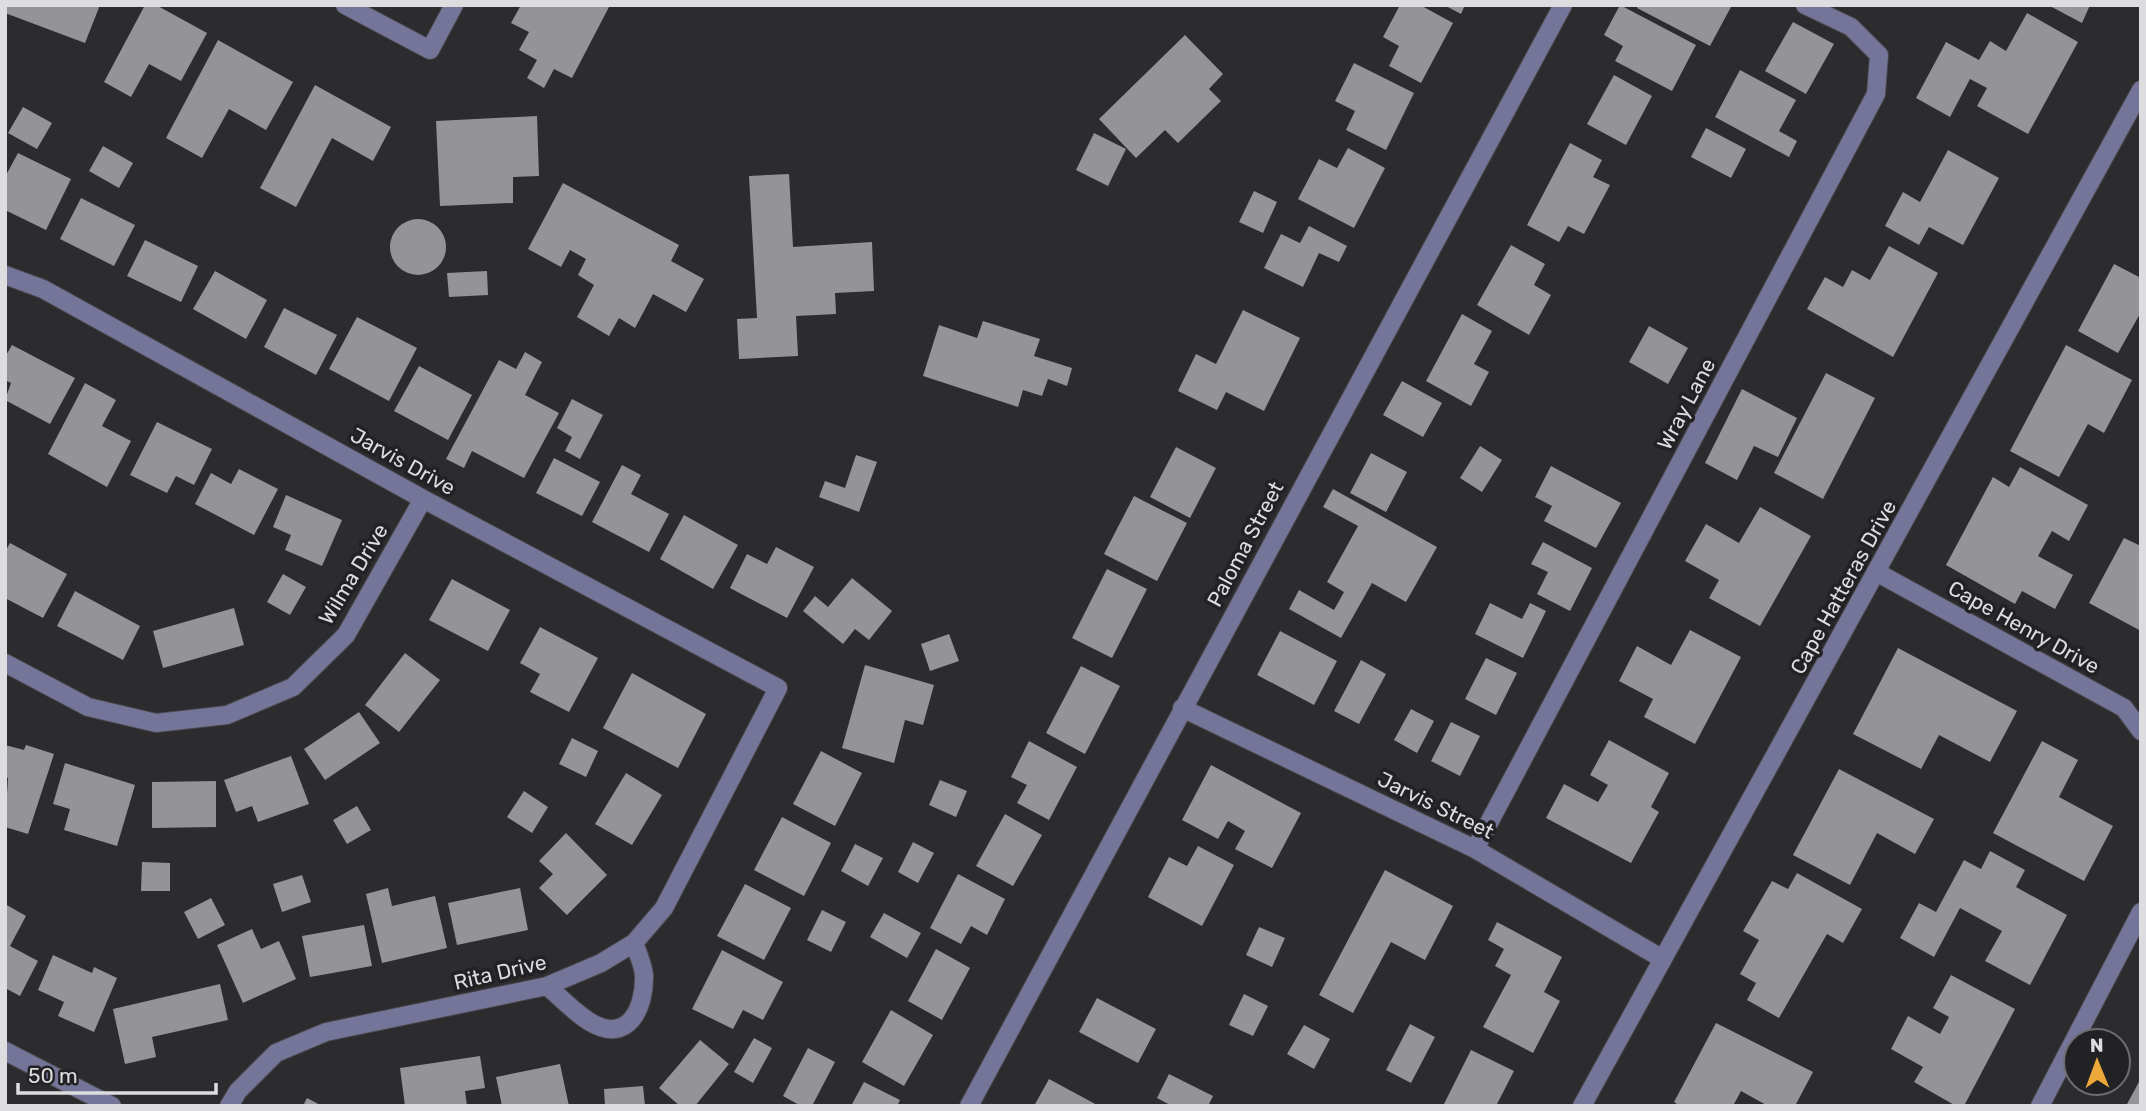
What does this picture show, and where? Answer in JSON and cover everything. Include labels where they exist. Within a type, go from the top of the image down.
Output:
[{"type":"street","points":[[345,5],[430,50],[454,5]]},
{"type":"street","name":"Paloma Street","points":[[969,1106],[1563,5]]},
{"type":"street","name":"Wray Lane","points":[[1475,849],[1876,94],[1879,55],[1851,27],[1805,5]]},
{"type":"street","name":"Cape Hatteras Drive","points":[[1582,1106],[1661,958],[1878,573],[2141,90]]},
{"type":"street","name":"Jarvis Drive","points":[[5,275],[43,289],[423,499],[778,688]]},
{"type":"street","name":"Wilma Drive","points":[[5,663],[88,707],[156,723],[226,715],[293,687],[346,635],[423,499]]},
{"type":"street","name":"Cape Henry Drive","points":[[1878,573],[2124,708],[2141,731]]},
{"type":"street","name":"Rita Drive","points":[[229,1106],[238,1091],[276,1053],[326,1032],[547,986],[601,963],[634,943],[664,908],[778,688]]},
{"type":"street","name":"Jarvis Street","points":[[1182,708],[1475,849],[1661,958]]},
{"type":"street","points":[[2040,1106],[2141,912]]},
{"type":"street","points":[[547,986],[590,1023],[613,1030],[630,1023],[642,1004],[643,993],[644,972],[634,943]]},
{"type":"street","points":[[5,1051],[112,1106]]},
{"type":"building","points":[[5,5],[100,5],[85,43],[5,13]]},
{"type":"building","points":[[145,5],[156,5],[207,33],[181,81],[149,64],[131,97],[104,82]]},
{"type":"building","points":[[521,5],[610,5],[572,78],[554,69],[544,88],[527,78],[537,60],[519,50],[529,32],[511,23]]},
{"type":"building","points":[[1400,5],[1420,5],[1453,23],[1421,83],[1389,66],[1399,46],[1383,37]]},
{"type":"building","points":[[1444,5],[1465,5],[1461,14]]},
{"type":"building","points":[[1620,5],[1696,45],[1672,91],[1615,61],[1623,46],[1604,35]]},
{"type":"building","points":[[1638,5],[1732,5],[1710,46],[1637,8]]},
{"type":"building","points":[[2048,5],[2090,5],[2082,23]]},
{"type":"building","points":[[2027,13],[2078,42],[2028,134],[1977,106],[1987,88],[1970,79],[1950,117],[1916,98],[1946,42],[1979,60],[1990,41],[2006,51]]},
{"type":"building","points":[[1793,22],[1834,44],[1806,94],[1765,71]]},
{"type":"building","points":[[1185,35],[1223,74],[1209,89],[1221,101],[1178,143],[1165,130],[1136,158],[1099,119]]},
{"type":"building","points":[[218,40],[293,82],[266,130],[229,109],[202,158],[166,138]]},
{"type":"building","points":[[1354,63],[1414,93],[1386,150],[1346,130],[1355,111],[1335,101]]},
{"type":"building","points":[[1740,70],[1796,100],[1779,131],[1797,141],[1789,157],[1715,117]]},
{"type":"building","points":[[1614,75],[1652,96],[1626,145],[1587,124]]},
{"type":"building","points":[[315,85],[391,127],[373,161],[332,138],[296,207],[260,188]]},
{"type":"building","points":[[23,107],[52,123],[37,149],[8,133]]},
{"type":"building","points":[[537,116],[539,176],[513,177],[513,203],[440,206],[436,121]]},
{"type":"building","points":[[1706,128],[1746,149],[1731,178],[1691,157]]},
{"type":"building","points":[[1094,133],[1126,149],[1108,186],[1076,170]]},
{"type":"building","points":[[1570,143],[1602,160],[1593,177],[1610,185],[1584,234],[1568,226],[1559,242],[1527,225]]},
{"type":"building","points":[[103,146],[133,163],[119,188],[89,171]]},
{"type":"building","points":[[1348,148],[1385,168],[1354,228],[1298,199],[1319,159],[1337,168]]},
{"type":"building","points":[[1948,150],[1999,178],[1963,245],[1929,227],[1919,245],[1885,226],[1903,192],[1920,202]]},
{"type":"building","points":[[18,153],[71,179],[46,230],[5,210],[5,177]]},
{"type":"building","points":[[789,174],[793,247],[872,242],[874,291],[835,293],[836,314],[796,316],[798,356],[739,359],[737,319],[757,318],[749,176]]},
{"type":"building","points":[[563,183],[679,245],[671,261],[704,279],[686,312],[653,294],[635,328],[619,318],[609,336],[577,317],[594,285],[578,275],[586,259],[570,250],[561,267],[528,249]]},
{"type":"building","points":[[1254,191],[1277,202],[1263,233],[1239,222]]},
{"type":"building","points":[[81,198],[135,225],[114,266],[60,239]]},
{"type":"building","points":[[418,219],[429,221],[438,227],[444,236],[444,258],[438,267],[429,273],[418,275],[407,273],[398,267],[392,258],[390,247],[392,236],[398,227],[407,221]]},
{"type":"building","points":[[1309,226],[1347,246],[1339,262],[1319,253],[1303,287],[1264,268],[1281,234],[1300,243]]},
{"type":"building","points":[[145,240],[198,266],[181,302],[127,276]]},
{"type":"building","points":[[1511,245],[1545,264],[1534,285],[1551,295],[1529,335],[1477,305]]},
{"type":"building","points":[[1889,246],[1938,273],[1893,357],[1807,309],[1825,277],[1843,287],[1852,270],[1870,280]]},
{"type":"building","points":[[2114,264],[2141,278],[2141,312],[2118,353],[2078,331]]},
{"type":"building","points":[[215,271],[267,300],[246,339],[193,309]]},
{"type":"building","points":[[487,271],[488,295],[449,297],[447,273]]},
{"type":"building","points":[[284,308],[337,335],[316,375],[264,347]]},
{"type":"building","points":[[1243,310],[1300,338],[1264,411],[1226,392],[1217,410],[1178,391],[1196,354],[1216,364]]},
{"type":"building","points":[[1462,314],[1492,331],[1474,364],[1489,372],[1471,406],[1426,381]]},
{"type":"building","points":[[357,317],[417,348],[389,401],[329,369]]},
{"type":"building","points":[[983,321],[1040,339],[1034,356],[1072,368],[1067,386],[1048,379],[1042,396],[1023,390],[1018,407],[923,376],[939,325],[977,338]]},
{"type":"building","points":[[1649,326],[1688,348],[1668,384],[1629,362]]},
{"type":"building","points":[[12,345],[75,378],[50,424],[5,400],[11,383],[5,380],[5,357]]},
{"type":"building","points":[[2066,345],[2132,380],[2104,433],[2088,424],[2059,477],[2010,451]]},
{"type":"building","points":[[525,352],[542,362],[525,395],[559,413],[524,478],[472,451],[464,468],[446,459],[499,360],[516,369]]},
{"type":"building","points":[[419,366],[472,395],[448,440],[394,411]]},
{"type":"building","points":[[1826,373],[1875,398],[1823,499],[1774,473]]},
{"type":"building","points":[[1402,381],[1442,403],[1423,437],[1383,415]]},
{"type":"building","points":[[85,383],[116,400],[102,426],[131,441],[107,487],[48,454]]},
{"type":"building","points":[[1742,389],[1797,418],[1778,457],[1754,446],[1737,480],[1705,463]]},
{"type":"building","points":[[572,399],[603,415],[580,459],[565,451],[572,437],[557,428]]},
{"type":"building","points":[[157,422],[212,449],[194,485],[176,476],[167,493],[130,475]]},
{"type":"building","points":[[1480,446],[1502,460],[1482,492],[1460,478]]},
{"type":"building","points":[[1176,447],[1216,468],[1190,518],[1150,497]]},
{"type":"building","points":[[1371,453],[1407,472],[1386,512],[1350,493]]},
{"type":"building","points":[[856,455],[877,462],[859,512],[819,497],[825,481],[845,488]]},
{"type":"building","points":[[554,458],[600,482],[582,516],[536,493]]},
{"type":"building","points":[[622,465],[641,475],[631,494],[669,514],[649,552],[592,522]]},
{"type":"building","points":[[1551,466],[1621,503],[1596,548],[1544,521],[1552,506],[1535,497]]},
{"type":"building","points":[[2020,467],[2088,505],[2069,541],[2052,531],[2038,556],[2073,575],[2055,609],[2022,591],[2015,604],[1946,565],[1993,477],[2009,487]]},
{"type":"building","points":[[239,469],[278,489],[254,535],[195,504],[211,473],[231,484]]},
{"type":"building","points":[[1333,489],[1437,547],[1406,602],[1372,583],[1341,638],[1289,609],[1299,590],[1334,610],[1344,592],[1327,582],[1358,526],[1323,507]]},
{"type":"building","points":[[286,495],[342,520],[322,566],[285,550],[291,535],[273,527]]},
{"type":"building","points":[[1134,496],[1187,523],[1157,581],[1104,554]]},
{"type":"building","points":[[1760,507],[1811,536],[1760,626],[1709,598],[1719,580],[1685,561],[1706,524],[1739,543]]},
{"type":"building","points":[[684,515],[738,545],[713,589],[660,559]]},
{"type":"building","points":[[2124,538],[2141,546],[2141,631],[2089,603]]},
{"type":"building","points":[[1543,542],[1592,568],[1570,611],[1537,594],[1548,572],[1531,564]]},
{"type":"building","points":[[10,543],[67,574],[43,618],[5,598],[5,552]]},
{"type":"building","points":[[776,547],[814,567],[787,618],[730,588],[747,554],[767,564]]},
{"type":"building","points":[[1107,569],[1147,589],[1112,658],[1072,638]]},
{"type":"building","points":[[283,574],[306,587],[290,615],[267,602]]},
{"type":"building","points":[[852,578],[892,611],[869,640],[855,629],[843,644],[803,611],[815,596],[828,607]]},
{"type":"building","points":[[452,579],[510,610],[488,651],[429,620]]},
{"type":"building","points":[[75,591],[140,626],[123,660],[57,626]]},
{"type":"building","points":[[1490,603],[1522,619],[1530,603],[1546,611],[1523,658],[1475,634]]},
{"type":"building","points":[[234,608],[244,645],[163,668],[153,631]]},
{"type":"building","points":[[540,627],[598,658],[569,712],[530,692],[540,674],[520,663]]},
{"type":"building","points":[[1690,630],[1741,657],[1695,744],[1644,717],[1653,699],[1619,681],[1637,646],[1671,665]]},
{"type":"building","points":[[1280,631],[1337,661],[1314,705],[1257,675]]},
{"type":"building","points":[[949,634],[959,661],[930,671],[921,644]]},
{"type":"building","points":[[1898,648],[2017,711],[1990,762],[1939,735],[1921,769],[1853,734]]},
{"type":"building","points":[[405,653],[440,680],[399,732],[365,705]]},
{"type":"building","points":[[1486,658],[1517,673],[1496,715],[1465,699]]},
{"type":"building","points":[[1361,660],[1386,674],[1359,724],[1334,711]]},
{"type":"building","points":[[865,665],[934,685],[923,725],[905,720],[894,763],[842,748]]},
{"type":"building","points":[[1081,666],[1120,686],[1085,754],[1046,733]]},
{"type":"building","points":[[632,673],[706,714],[678,768],[603,728]]},
{"type":"building","points":[[1411,709],[1434,721],[1417,753],[1394,740]]},
{"type":"building","points":[[359,712],[380,743],[325,780],[304,749]]},
{"type":"building","points":[[1451,722],[1480,736],[1460,776],[1431,761]]},
{"type":"building","points":[[572,738],[598,751],[586,777],[559,764]]},
{"type":"building","points":[[1609,740],[1669,773],[1651,807],[1659,812],[1631,863],[1546,818],[1564,784],[1598,802],[1608,785],[1590,775]]},
{"type":"building","points":[[1029,741],[1077,767],[1049,820],[1017,803],[1027,785],[1011,777]]},
{"type":"building","points":[[2042,741],[2078,760],[2059,797],[2113,826],[2084,881],[1993,833]]},
{"type":"building","points":[[5,745],[24,750],[26,745],[54,754],[28,834],[5,827],[8,778],[5,777]]},
{"type":"building","points":[[821,751],[862,773],[835,826],[793,804]]},
{"type":"building","points":[[291,756],[309,804],[258,822],[252,806],[236,812],[224,780]]},
{"type":"building","points":[[65,763],[135,785],[117,846],[64,830],[70,809],[53,804]]},
{"type":"building","points":[[1211,765],[1301,813],[1272,868],[1235,849],[1245,831],[1228,821],[1218,839],[1182,820]]},
{"type":"building","points":[[1839,769],[1934,819],[1915,854],[1877,833],[1850,885],[1793,855]]},
{"type":"building","points":[[626,773],[662,795],[632,845],[595,824]]},
{"type":"building","points":[[940,780],[967,791],[956,817],[929,805]]},
{"type":"building","points":[[216,781],[216,827],[152,828],[152,782]]},
{"type":"building","points":[[524,791],[548,807],[532,833],[507,817]]},
{"type":"building","points":[[357,806],[371,830],[347,844],[333,820]]},
{"type":"building","points":[[1005,814],[1042,835],[1013,886],[976,866]]},
{"type":"building","points":[[782,817],[831,843],[804,896],[754,870]]},
{"type":"building","points":[[566,833],[607,875],[567,915],[539,888],[553,874],[539,861]]},
{"type":"building","points":[[913,842],[934,853],[918,883],[898,872]]},
{"type":"building","points":[[855,844],[883,858],[868,886],[841,871]]},
{"type":"building","points":[[1198,846],[1234,865],[1202,926],[1148,897],[1169,857],[1187,866]]},
{"type":"building","points":[[1990,851],[2025,870],[2016,887],[2067,915],[2030,985],[1985,961],[2002,931],[1960,908],[1934,957],[1900,938],[1919,903],[1936,912],[1964,860],[1981,869]]},
{"type":"building","points":[[142,862],[170,863],[170,891],[141,891]]},
{"type":"building","points":[[1385,870],[1453,906],[1425,960],[1391,942],[1353,1013],[1319,995]]},
{"type":"building","points":[[1797,873],[1862,909],[1843,943],[1827,934],[1779,1018],[1747,1000],[1756,983],[1740,974],[1759,940],[1743,931],[1772,881],[1788,889]]},
{"type":"building","points":[[958,874],[1005,899],[987,935],[971,926],[961,944],[930,928]]},
{"type":"building","points":[[302,875],[311,902],[282,912],[273,884]]},
{"type":"building","points":[[745,884],[791,908],[764,960],[717,936]]},
{"type":"building","points":[[388,888],[392,906],[435,896],[447,948],[382,963],[366,894]]},
{"type":"building","points":[[520,888],[528,930],[457,945],[448,903]]},
{"type":"building","points":[[211,898],[225,925],[198,939],[184,912]]},
{"type":"building","points":[[5,904],[26,916],[10,946],[38,961],[20,996],[5,988]]},
{"type":"building","points":[[822,910],[846,922],[831,952],[807,940]]},
{"type":"building","points":[[884,913],[921,933],[907,958],[870,937]]},
{"type":"building","points":[[1497,922],[1562,957],[1544,992],[1560,1001],[1533,1053],[1483,1027],[1511,975],[1495,966],[1504,949],[1488,940]]},
{"type":"building","points":[[364,925],[372,966],[310,977],[302,936]]},
{"type":"building","points":[[1259,927],[1285,938],[1272,967],[1246,955]]},
{"type":"building","points":[[252,929],[261,949],[279,941],[296,979],[243,1003],[217,945]]},
{"type":"building","points":[[936,949],[970,968],[942,1020],[908,1001]]},
{"type":"building","points":[[722,950],[783,982],[763,1020],[743,1010],[733,1029],[692,1009]]},
{"type":"building","points":[[53,955],[92,973],[94,967],[117,978],[94,1032],[58,1016],[64,1002],[38,990]]},
{"type":"building","points":[[1951,975],[2015,1009],[1964,1106],[1956,1106],[1914,1082],[1923,1067],[1891,1049],[1908,1016],[1940,1034],[1949,1017],[1933,1008]]},
{"type":"building","points":[[220,984],[228,1020],[152,1037],[156,1057],[125,1064],[113,1009]]},
{"type":"building","points":[[1244,994],[1268,1006],[1253,1036],[1229,1025]]},
{"type":"building","points":[[1097,998],[1156,1029],[1138,1063],[1079,1032]]},
{"type":"building","points":[[891,1010],[933,1035],[904,1086],[862,1062]]},
{"type":"building","points":[[1716,1023],[1813,1072],[1795,1106],[1768,1106],[1741,1091],[1733,1106],[1680,1106],[1674,1102]]},
{"type":"building","points":[[1410,1024],[1435,1037],[1411,1083],[1386,1070]]},
{"type":"building","points":[[1304,1025],[1330,1039],[1314,1069],[1287,1054]]},
{"type":"building","points":[[754,1038],[772,1048],[753,1083],[734,1072]]},
{"type":"building","points":[[700,1040],[729,1064],[695,1106],[680,1106],[659,1088]]},
{"type":"building","points":[[808,1048],[835,1062],[812,1106],[801,1106],[783,1096]]},
{"type":"building","points":[[1471,1050],[1514,1071],[1496,1106],[1443,1106]]},
{"type":"building","points":[[480,1056],[485,1088],[465,1091],[467,1106],[405,1106],[400,1068]]},
{"type":"building","points":[[560,1064],[569,1106],[502,1106],[496,1077]]},
{"type":"building","points":[[1169,1074],[1213,1096],[1208,1106],[1172,1106],[1157,1098]]},
{"type":"building","points":[[2141,1078],[2141,1106],[2126,1106]]},
{"type":"building","points":[[1049,1079],[1099,1106],[1034,1106]]},
{"type":"building","points":[[864,1082],[900,1100],[897,1106],[851,1106]]},
{"type":"building","points":[[643,1086],[645,1106],[605,1106],[604,1089]]},
{"type":"building","points":[[307,1098],[322,1106],[303,1106]]}]
